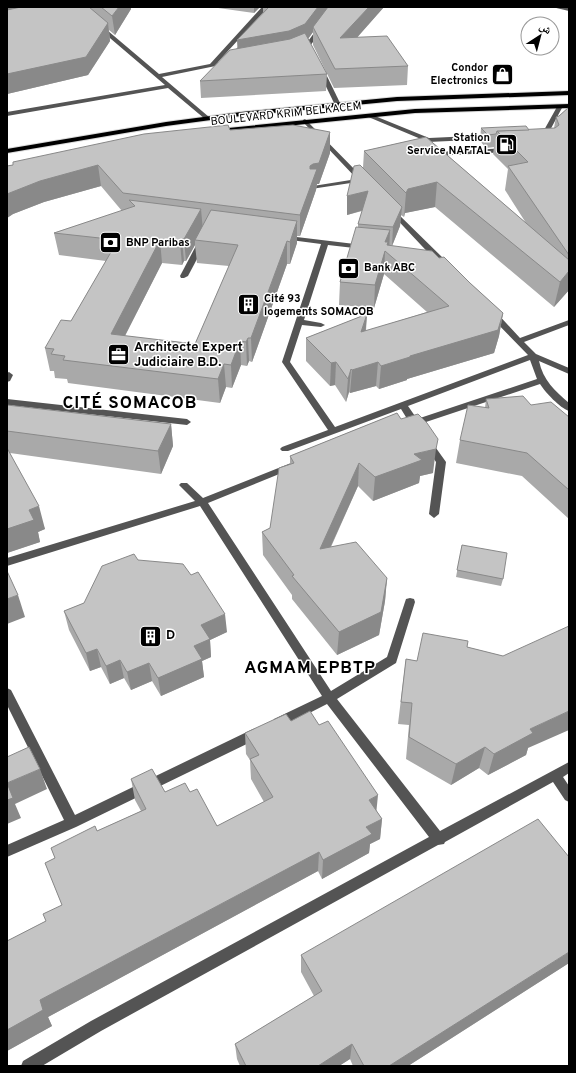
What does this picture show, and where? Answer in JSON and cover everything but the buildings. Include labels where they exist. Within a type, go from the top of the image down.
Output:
[{"type":"main road","name":"BOULEVARD KRIM BELKACEM","points":[[7,150],[207,118],[404,99],[569,93]]},
{"type":"main road","name":"BOULEVARD KRIM BELKACEM","points":[[213,132],[368,115],[494,107],[569,106]]},
{"type":"street","points":[[212,65],[265,7]]},
{"type":"street","points":[[290,52],[308,45],[336,7]]},
{"type":"street","points":[[555,7],[569,9]]},
{"type":"street","points":[[92,20],[207,118]]},
{"type":"street","points":[[308,45],[312,52]]},
{"type":"street","points":[[157,76],[235,61]]},
{"type":"street","points":[[319,65],[338,105]]},
{"type":"street","points":[[7,114],[169,86]]},
{"type":"street","points":[[530,137],[546,138],[545,134],[560,106]]},
{"type":"street","points":[[368,115],[430,144],[499,139]]},
{"type":"street","points":[[304,121],[312,133],[364,183],[313,188]]},
{"type":"street","points":[[430,144],[435,154],[511,148]]},
{"type":"street","points":[[384,202],[445,265]]},
{"type":"street","points":[[184,276],[206,235]]},
{"type":"street","points":[[278,237],[372,248]]},
{"type":"street","points":[[325,243],[286,362],[333,432]]},
{"type":"street","points":[[419,253],[434,254]]},
{"type":"street","points":[[487,308],[533,356],[569,371]]},
{"type":"street","points":[[299,322],[321,325]]},
{"type":"street","points":[[519,341],[569,322]]},
{"type":"street","points":[[533,356],[537,373],[541,381],[569,408]]},
{"type":"street","points":[[285,449],[533,356]]},
{"type":"street","points":[[400,428],[541,381]]},
{"type":"street","points":[[7,402],[188,422]]},
{"type":"street","points":[[403,405],[441,462],[434,514]]},
{"type":"street","points":[[7,562],[202,502],[303,461]]},
{"type":"street","points":[[184,485],[202,502],[329,698],[439,840]]},
{"type":"street","points":[[7,851],[72,823],[329,698],[392,660],[410,602]]},
{"type":"street","points":[[7,693],[72,823]]},
{"type":"street","points":[[28,1066],[96,1026],[439,840],[569,767]]},
{"type":"street","points":[[555,775],[569,796]]},
{"type":"place","name":"Condor Electronics","points":[[503,74]]},
{"type":"place","name":"Station Service NAFTAL","points":[[506,144]]},
{"type":"place","name":"BNP Paribas","points":[[110,243]]},
{"type":"place","name":"Bank ABC","points":[[349,268]]},
{"type":"place","name":"Cité 93 logements SOMACOB","points":[[248,305]]},
{"type":"place","name":"Architecte Expert Judiciaire B.D.","points":[[118,355]]},
{"type":"place","name":"D","points":[[151,636]]},
{"type":"district","name":"CITÉ SOMACOB","points":[[130,404]]},
{"type":"district","name":"AGMAM EPBTP","points":[[310,669]]}]
